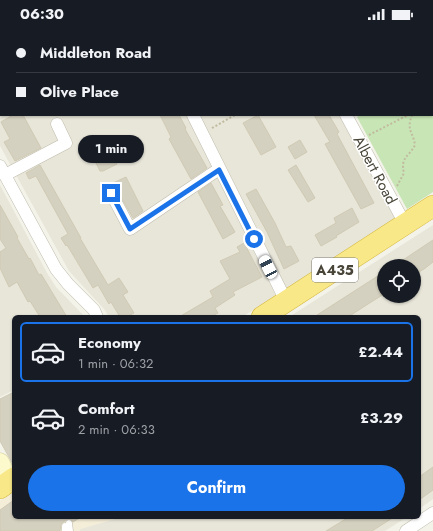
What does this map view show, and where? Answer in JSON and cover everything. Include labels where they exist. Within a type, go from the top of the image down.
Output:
[{"type":"highway","name":"A435","points":[[265,315],[433,206]]},
{"type":"main road","points":[[0,462],[8,482]]},
{"type":"street","points":[[194,116],[219,170],[286,302]]},
{"type":"street","name":"Albert Road","points":[[347,116],[405,224]]},
{"type":"street","points":[[57,124],[66,143],[2,170],[56,269],[68,284],[94,310],[96,315]]},
{"type":"street","points":[[111,193],[130,229],[219,170]]},
{"type":"street","points":[[406,531],[433,513]]},
{"type":"lane","points":[[66,527],[70,531]]},
{"type":"path","points":[[202,133],[233,116]]},
{"type":"path","points":[[360,141],[406,116]]},
{"type":"path","points":[[391,200],[404,173],[402,165],[405,157],[412,151],[415,145],[414,139],[409,130],[409,123],[412,116]]},
{"type":"shaded area","points":[[0,116],[187,116],[276,296],[245,315],[108,315],[69,271],[0,146]]},
{"type":"shaded area","points":[[200,116],[340,116],[397,222],[287,290]]},
{"type":"shaded area","points":[[0,185],[47,273],[56,287],[83,315],[12,315],[12,391],[0,397]]},
{"type":"shaded area","points":[[433,225],[433,499],[421,508],[421,315],[292,315],[377,261],[377,303],[421,303],[421,259],[380,259]]},
{"type":"shaded area","points":[[12,492],[12,519],[115,519],[80,529],[80,531],[0,531],[0,501]]},
{"type":"shaded area","points":[[115,519],[404,519],[385,531],[80,531],[80,529]]},
{"type":"green space","points":[[433,116],[433,192],[407,209],[357,117]]},
{"type":"building","points":[[11,116],[24,116],[41,148],[15,161],[4,142],[10,139],[1,122]]},
{"type":"building","points":[[160,116],[180,116],[186,128],[185,129],[207,168],[191,179],[169,139],[171,137]]},
{"type":"building","points":[[259,116],[276,147],[261,155],[243,123]]},
{"type":"building","points":[[315,116],[330,116],[339,132],[337,134],[374,203],[361,209],[325,144],[330,142]]},
{"type":"building","points":[[300,140],[307,152],[295,159],[288,147]]},
{"type":"building","points":[[111,153],[117,164],[100,171],[95,161]]},
{"type":"building","points":[[40,165],[108,285],[119,278],[128,292],[123,295],[134,313],[130,315],[119,315],[111,302],[109,304],[98,285],[93,288],[67,245],[66,246],[61,238],[68,234],[36,176],[29,179],[26,173]]},
{"type":"building","points":[[296,165],[315,198],[308,202],[288,170]]},
{"type":"building","points":[[126,177],[143,211],[133,218],[113,183]]},
{"type":"building","points":[[211,183],[223,205],[220,206],[235,232],[223,239],[198,192]]},
{"type":"building","points":[[256,189],[275,223],[286,247],[291,246],[299,261],[284,269],[267,232],[246,194]]},
{"type":"building","points":[[0,205],[29,259],[30,258],[39,275],[41,274],[66,315],[39,315],[30,301],[28,302],[17,282],[9,287],[0,268],[0,252],[6,248],[0,239]]},
{"type":"building","points":[[352,208],[359,222],[321,246],[315,235],[336,223],[334,218]]},
{"type":"building","points":[[433,240],[433,262],[424,269],[421,271],[421,259],[404,259]]},
{"type":"building","points":[[244,243],[262,277],[233,292],[235,295],[215,308],[218,313],[214,315],[182,315],[213,297],[210,291],[230,279],[220,261],[240,252],[237,247]]},
{"type":"building","points":[[377,276],[377,298],[351,315],[317,315]]},
{"type":"building","points":[[12,393],[12,462],[0,441],[0,399]]},
{"type":"building","points":[[433,467],[433,490],[421,499],[421,476]]},
{"type":"building","points":[[12,501],[12,519],[67,519],[61,524],[60,531],[0,531],[0,510]]},
{"type":"building","points":[[71,519],[78,519],[73,522]]},
{"type":"building","points":[[346,519],[391,519],[372,531],[326,531]]},
{"type":"route","points":[[111,193],[130,229],[219,170],[254,239]]}]
